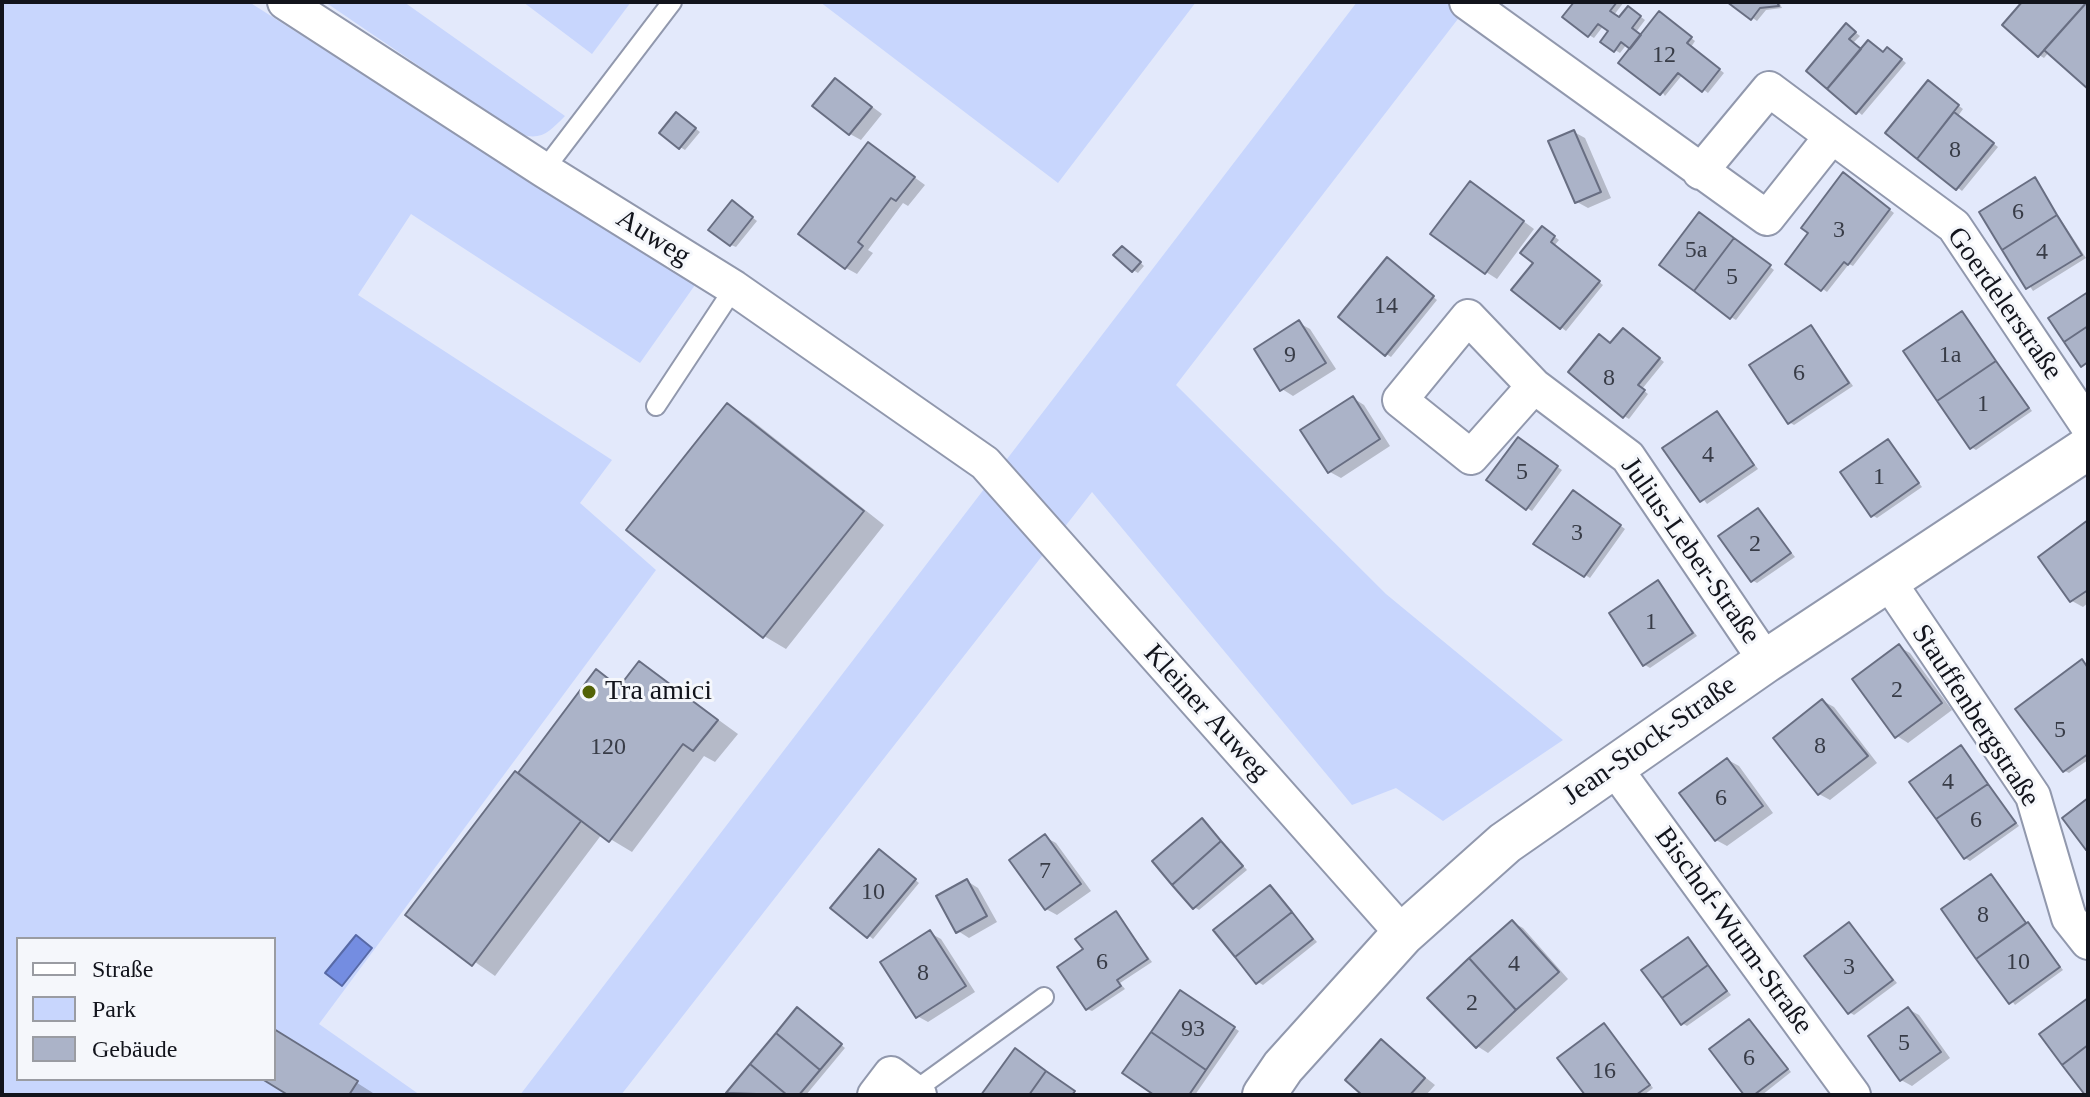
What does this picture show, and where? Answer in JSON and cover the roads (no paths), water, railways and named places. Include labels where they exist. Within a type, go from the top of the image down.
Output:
[{"type":"street","name":"Auweg","points":[[285,2],[544,170],[734,288],[985,463],[1011,489]]},
{"type":"street","points":[[1467,2],[1767,218],[1832,136]]},
{"type":"street","name":"Goerdelerstraße","points":[[1700,172],[1769,89],[1954,226],[2088,426]]},
{"type":"street","name":"Julius-Leber-Straße","points":[[1534,386],[1628,457],[1766,661]]},
{"type":"street","name":"Jean-Stock-Straße","points":[[1264,1095],[1283,1067],[1403,934],[1505,843],[1766,661],[2088,448]]},
{"type":"street","name":"Kleiner Auweg","points":[[1011,489],[1403,934]]},
{"type":"street","name":"Stauffenbergstraße","points":[[1888,581],[2033,796],[2069,918],[2088,942]]},
{"type":"street","name":"Bischof-Wurm-Straße","points":[[1613,766],[1853,1095]]},
{"type":"street","points":[[875,1095],[891,1074],[917,1093]]},
{"type":"lane","points":[[544,170],[672,2]]},
{"type":"lane","points":[[656,406],[734,288]]},
{"type":"lane","points":[[917,1093],[1044,997]]},
{"type":"water","points":[[356,935],[372,948],[342,986],[325,973]]},
{"type":"place","name":"Tra amici","points":[[589,692]]}]
